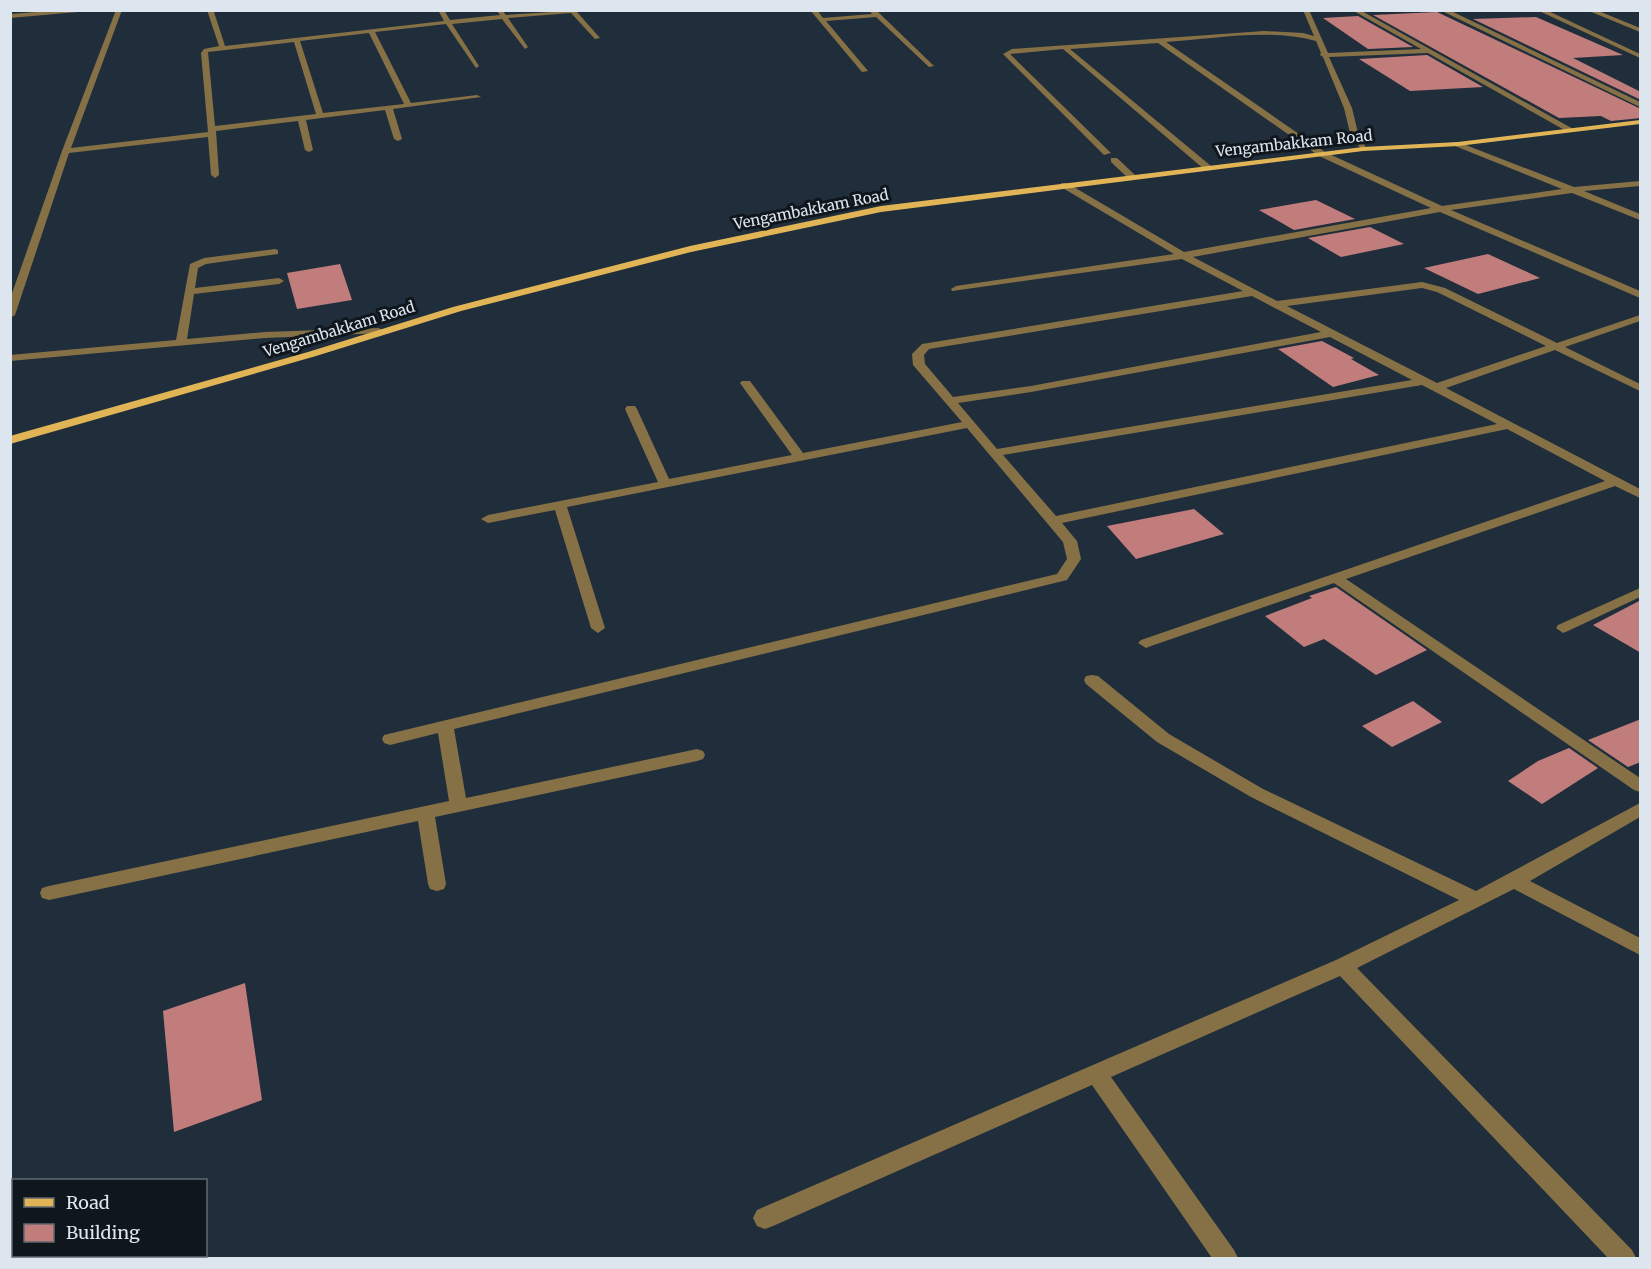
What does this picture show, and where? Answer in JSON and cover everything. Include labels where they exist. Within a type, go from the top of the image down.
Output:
[{"type":"main road","name":"Vengambakkam Road","points":[[10,441],[312,354],[457,309],[690,249],[881,209],[1363,149],[1458,144],[1641,122]]},
{"type":"street","points":[[10,16],[97,10]]},
{"type":"street","points":[[10,315],[66,151],[119,10]]},
{"type":"street","points":[[218,10],[210,11],[222,46]]},
{"type":"street","points":[[441,10],[476,66]]},
{"type":"street","points":[[499,10],[525,47]]},
{"type":"street","points":[[214,174],[204,53],[206,50],[222,46],[296,38],[580,10]]},
{"type":"street","points":[[813,10],[864,71]]},
{"type":"street","points":[[1306,10],[1316,39],[1348,108],[1355,137],[1363,149]]},
{"type":"street","points":[[1354,10],[1570,130]]},
{"type":"street","points":[[1443,10],[1641,105]]},
{"type":"street","points":[[1540,10],[1641,56]]},
{"type":"street","points":[[573,11],[597,38]]},
{"type":"street","points":[[1592,11],[1641,30]]},
{"type":"street","points":[[821,20],[875,13],[931,66]]},
{"type":"street","points":[[371,30],[408,105]]},
{"type":"street","points":[[1132,177],[1006,54],[1012,51],[1066,49],[1264,33],[1303,35],[1316,39]]},
{"type":"street","points":[[296,38],[320,115]]},
{"type":"street","points":[[1160,42],[1322,154],[1441,209],[1641,295]]},
{"type":"street","points":[[1066,49],[1208,168]]},
{"type":"street","points":[[1323,55],[1430,51]]},
{"type":"street","points":[[66,151],[301,117],[477,97]]},
{"type":"street","points":[[388,107],[398,139]]},
{"type":"street","points":[[301,117],[309,150]]},
{"type":"street","points":[[1458,144],[1641,217]]},
{"type":"street","points":[[956,289],[1182,255],[1441,209],[1570,189],[1641,183]]},
{"type":"street","points":[[1064,185],[1182,255],[1641,494]]},
{"type":"street","points":[[181,343],[193,266],[197,263],[275,252]]},
{"type":"street","points":[[189,292],[279,281]]},
{"type":"street","points":[[1276,304],[1422,285],[1441,290],[1641,388]]},
{"type":"street","points":[[390,740],[1062,577],[1074,559],[1070,541],[919,365],[918,354],[926,346],[1254,292]]},
{"type":"street","points":[[1437,387],[1641,318]]},
{"type":"street","points":[[10,358],[265,335],[379,332]]},
{"type":"street","points":[[950,401],[1333,333]]},
{"type":"street","points":[[994,453],[1424,381]]},
{"type":"street","points":[[746,383],[800,458]]},
{"type":"street","points":[[631,409],[666,484]]},
{"type":"street","points":[[488,519],[970,424]]},
{"type":"street","points":[[1053,520],[1509,425]]},
{"type":"street","points":[[1146,643],[1616,481]]},
{"type":"street","points":[[560,505],[598,628]]},
{"type":"street","points":[[1334,578],[1641,786]]},
{"type":"street","points":[[1563,627],[1641,592]]},
{"type":"street","points":[[1092,680],[1163,738],[1257,793],[1475,899]]},
{"type":"street","points":[[445,725],[458,805]]},
{"type":"street","points":[[49,893],[698,754]]},
{"type":"street","points":[[765,1218],[1343,966],[1514,881],[1641,809]]},
{"type":"street","points":[[426,813],[437,884]]},
{"type":"street","points":[[1514,881],[1641,947]]},
{"type":"street","points":[[1343,966],[1624,1258]]},
{"type":"street","points":[[1097,1075],[1226,1258]]},
{"type":"building","points":[[1437,12],[1641,109],[1641,118],[1611,121],[1601,116],[1559,118],[1373,15]]},
{"type":"building","points":[[1358,16],[1413,47],[1368,49],[1323,18]]},
{"type":"building","points":[[1536,17],[1623,55],[1573,58],[1641,92],[1641,100],[1473,19]]},
{"type":"building","points":[[1427,55],[1483,87],[1410,91],[1359,59]]},
{"type":"building","points":[[1316,200],[1355,219],[1294,230],[1259,210]]},
{"type":"building","points":[[1370,227],[1404,244],[1341,257],[1308,238]]},
{"type":"building","points":[[1488,254],[1540,278],[1478,294],[1424,268]]},
{"type":"building","points":[[340,264],[352,300],[297,309],[287,273]]},
{"type":"building","points":[[1322,341],[1379,375],[1333,387],[1278,349]]},
{"type":"building","points":[[1194,509],[1224,534],[1136,559],[1107,526]]},
{"type":"building","points":[[1336,587],[1427,650],[1376,675],[1324,639],[1304,647],[1265,616],[1312,598],[1309,596]]},
{"type":"building","points":[[1641,600],[1641,653],[1593,625]]},
{"type":"building","points":[[1413,701],[1442,722],[1392,747],[1362,726]]},
{"type":"building","points":[[1641,719],[1641,762],[1628,767],[1588,740]]},
{"type":"building","points":[[1569,748],[1598,768],[1542,804],[1508,781],[1538,761]]},
{"type":"building","points":[[245,983],[262,1100],[174,1132],[163,1011]]}]
